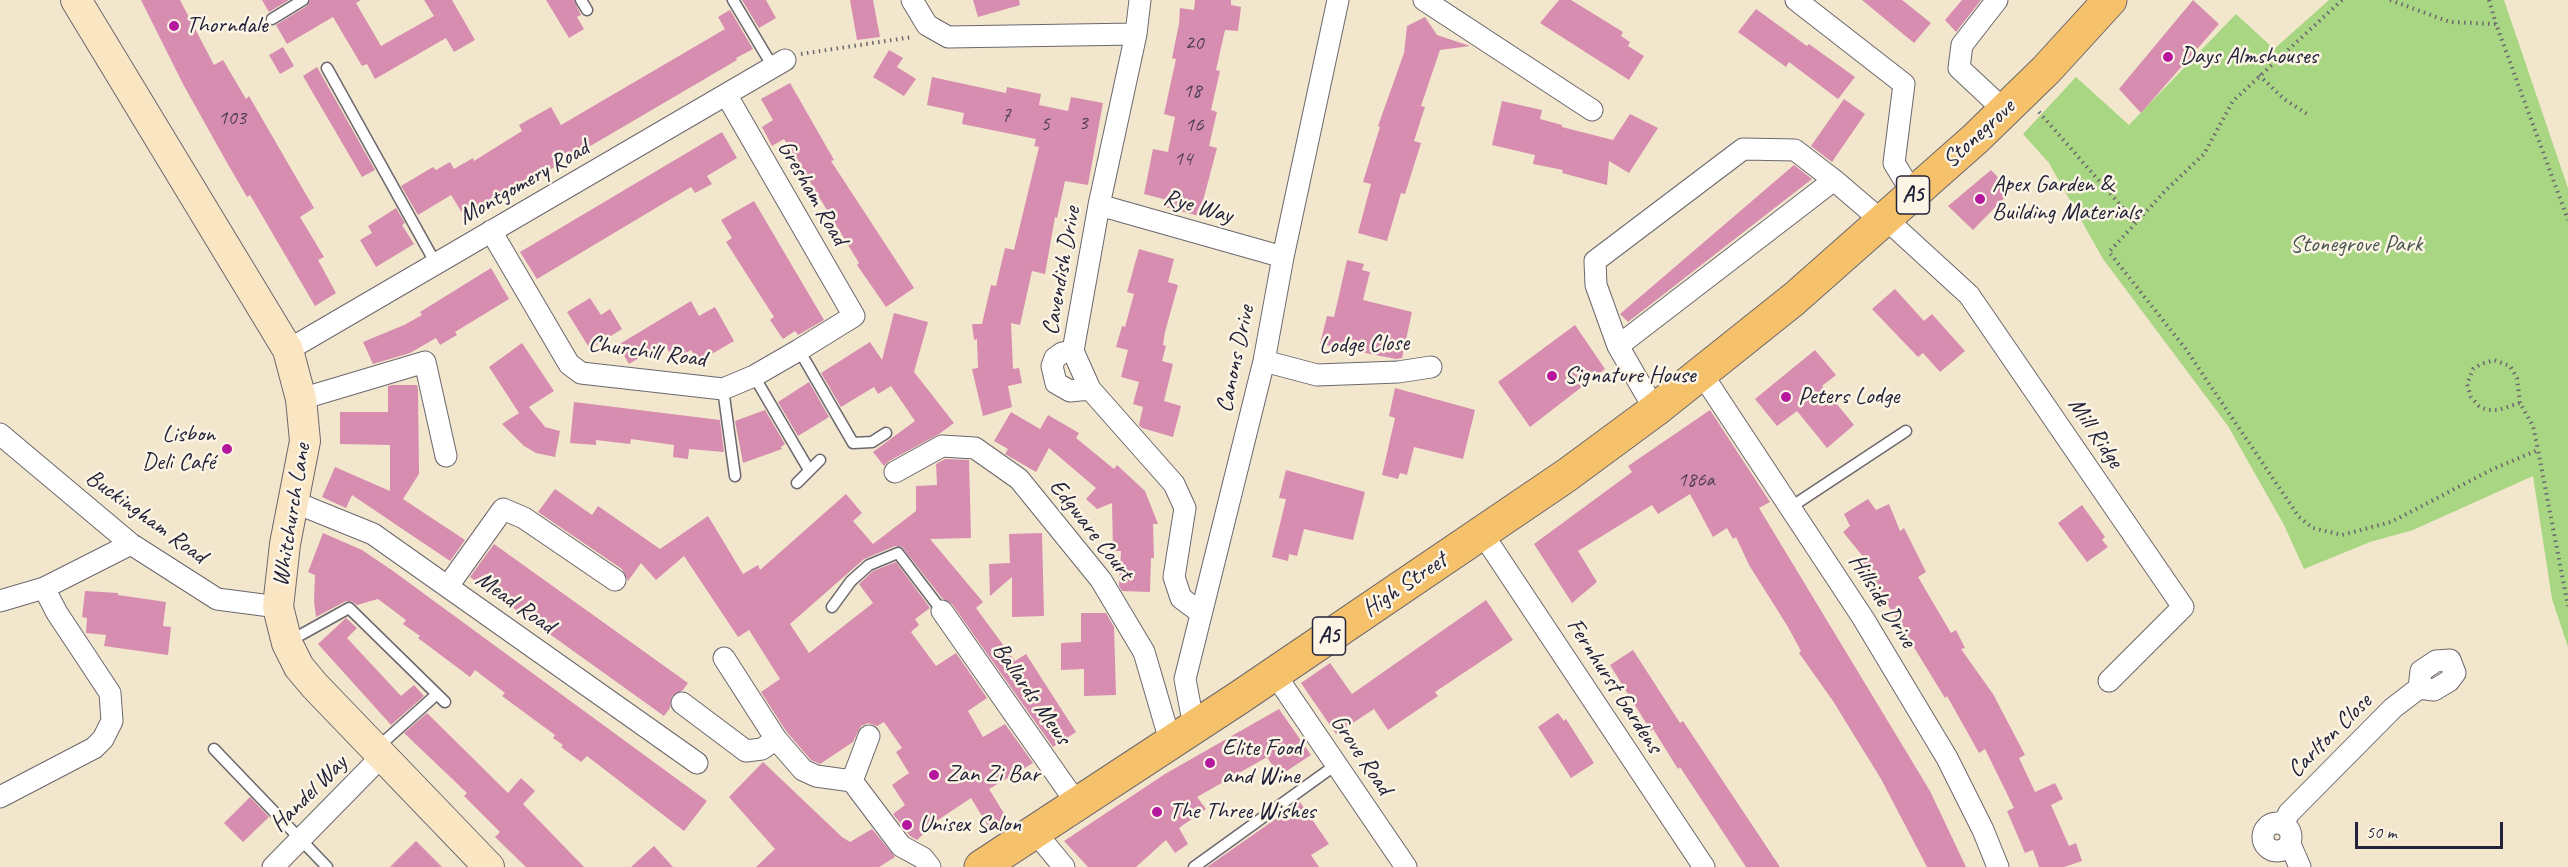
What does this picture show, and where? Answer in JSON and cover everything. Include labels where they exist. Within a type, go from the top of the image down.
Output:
[{"type":"main road","name":"Whitchurch Lane","points":[[76,0],[288,350],[302,399],[305,441],[285,544],[278,607],[287,643],[299,667],[315,686],[489,867]]},
{"type":"main road","name":"Stonegrove","points":[[1702,374],[1794,299],[1913,195],[2013,102],[2110,0]]},
{"type":"main road","name":"High Street","points":[[981,867],[1183,736],[1482,533],[1656,410],[1702,374]]},
{"type":"street","points":[[912,0],[927,25],[948,37],[1136,34]]},
{"type":"street","name":"Cavendish Drive","points":[[1140,0],[1136,34],[1099,205],[1073,351],[1090,389],[1174,484],[1185,508],[1174,577],[1181,598],[1201,613]]},
{"type":"street","name":"Canons Drive","points":[[1183,736],[1185,679],[1264,361],[1283,257],[1338,0]]},
{"type":"street","points":[[1424,0],[1592,110]]},
{"type":"street","points":[[1796,0],[1904,84],[1894,164],[1913,195]]},
{"type":"street","points":[[1997,0],[1962,45],[1959,68],[2013,102]]},
{"type":"street","name":"Montgomery Road","points":[[288,350],[779,64]]},
{"type":"street","name":"Gresham Road","points":[[727,96],[854,316]]},
{"type":"street","points":[[1656,410],[1618,346],[1596,285],[1595,261],[1743,149],[1795,150],[1884,221]]},
{"type":"street","points":[[1618,346],[1834,180]]},
{"type":"street","name":"Rye Way","points":[[1099,205],[1283,257]]},
{"type":"street","name":"Mill Ridge","points":[[1884,221],[1969,295],[2183,607],[2109,681]]},
{"type":"street","name":"Churchill Road","points":[[491,231],[569,364],[581,373],[723,389],[754,376],[854,316]]},
{"type":"street","points":[[1073,351],[1062,353],[1055,358],[1052,366],[1056,383],[1070,391],[1090,389]]},
{"type":"street","name":"Lodge Close","points":[[1264,361],[1317,375],[1398,372],[1431,367]]},
{"type":"street","points":[[302,399],[425,362],[446,456]]},
{"type":"street","name":"Hillside Drive","points":[[1702,374],[1863,618],[1947,758],[1983,830],[1998,867]]},
{"type":"street","name":"Buckingham Road","points":[[0,434],[131,544],[217,599],[278,607]]},
{"type":"street","name":"Edgware Court","points":[[895,472],[942,446],[953,446],[975,448],[1019,479],[1101,580],[1144,652],[1183,736]]},
{"type":"street","name":"Mead Road","points":[[294,502],[373,534],[697,763]]},
{"type":"street","points":[[448,586],[503,509],[524,518],[615,580]]},
{"type":"street","name":"Fernhurst Gardens","points":[[1482,533],[1704,867]]},
{"type":"street","points":[[0,601],[44,588],[131,544]]},
{"type":"street","points":[[0,797],[94,748],[103,739],[112,721],[110,693],[57,613],[44,588]]},
{"type":"street","name":"Ballards Mews","points":[[942,611],[1078,805]]},
{"type":"street","points":[[724,658],[776,739],[803,770],[816,776],[852,781],[901,846],[923,858],[930,867]]},
{"type":"street","name":"Grove Road","points":[[1274,673],[1406,867]]},
{"type":"street","name":"Carlton Close","points":[[2300,867],[2286,834],[2297,805],[2394,708],[2419,688]]},
{"type":"street","points":[[682,703],[746,751],[762,749],[776,739]]},
{"type":"street","points":[[852,781],[863,758],[869,736]]},
{"type":"street","name":"Handel Way","points":[[273,867],[379,753]]},
{"type":"street","points":[[1035,832],[1064,867]]},
{"type":"lane","points":[[272,19],[303,0]]},
{"type":"lane","points":[[581,0],[587,10]]},
{"type":"lane","points":[[733,0],[779,64]]},
{"type":"lane","points":[[327,68],[436,264]]},
{"type":"lane","points":[[799,350],[853,443],[872,442],[886,433]]},
{"type":"lane","points":[[754,376],[809,470]]},
{"type":"lane","points":[[723,389],[735,476]]},
{"type":"lane","points":[[1791,507],[1906,431]]},
{"type":"lane","points":[[797,483],[820,460]]},
{"type":"lane","points":[[832,607],[851,581],[869,565],[898,553],[942,611]]},
{"type":"lane","points":[[287,643],[349,608],[441,698],[379,753]]},
{"type":"lane","points":[[214,749],[327,867]]},
{"type":"lane","points":[[1194,867],[1337,764]]},
{"type":"path","points":[[2342,0],[2233,101],[2204,154],[2109,252],[2185,348],[2300,517],[2313,528],[2342,535],[2391,522],[2493,469],[2538,450]]},
{"type":"path","points":[[2390,0],[2450,22],[2496,24]]},
{"type":"path","points":[[2489,0],[2568,220]]},
{"type":"path","points":[[779,64],[797,54],[910,38],[927,25]]},
{"type":"path","points":[[2259,75],[2284,99],[2307,114]]},
{"type":"path","points":[[2013,102],[2136,223]]},
{"type":"path","points":[[2520,403],[2498,410],[2487,410],[2479,406],[2471,397],[2467,384],[2473,369],[2494,360],[2510,366],[2517,378],[2520,403],[2533,426],[2568,606]]},
{"type":"green space","name":"Stonegrove Park","points":[[2329,0],[2504,0],[2568,188],[2568,647],[2552,599],[2533,476],[2413,530],[2370,542],[2304,569],[2284,525],[2228,426],[2103,259],[2049,163],[2023,134],[2076,77],[2129,125],[2236,14],[2274,49]]},
{"type":"building","points":[[141,0],[180,0],[214,65],[223,60],[246,99],[249,96],[314,208],[300,217],[324,257],[318,260],[336,293],[315,306],[250,195],[247,197],[226,161],[183,84]]},
{"type":"building","points":[[262,0],[289,0],[269,12]]},
{"type":"building","points":[[310,0],[361,0],[356,3],[381,46],[434,16],[424,0],[452,0],[475,40],[454,52],[446,38],[375,79],[367,64],[362,66],[333,17],[287,44],[276,25],[307,6]]},
{"type":"building","points":[[546,0],[574,0],[581,15],[577,17],[584,29],[569,38]]},
{"type":"building","points":[[742,0],[766,0],[776,18],[759,28]]},
{"type":"building","points":[[850,0],[873,0],[880,37],[857,40]]},
{"type":"building","points":[[973,0],[1019,0],[1020,5],[978,17]]},
{"type":"building","points":[[1195,0],[1231,0],[1231,5],[1241,7],[1238,31],[1225,30],[1216,70],[1220,71],[1211,110],[1217,112],[1209,146],[1217,148],[1199,216],[1165,207],[1167,200],[1144,194],[1153,149],[1168,152],[1175,117],[1164,114],[1176,59],[1172,58],[1180,8],[1194,10]]},
{"type":"building","points":[[1559,0],[1571,0],[1623,32],[1621,36],[1630,42],[1628,46],[1644,56],[1629,80],[1540,23]]},
{"type":"building","points":[[1862,0],[1902,0],[1931,23],[1914,43]]},
{"type":"building","points":[[1962,0],[1981,0],[1956,32],[1945,20]]},
{"type":"building","name":"Days Almshouses","points":[[2193,0],[2219,24],[2141,113],[2119,89]]},
{"type":"building","points":[[1756,9],[1855,77],[1838,99],[1789,62],[1786,67],[1738,32]]},
{"type":"building","points":[[730,10],[753,49],[736,58],[737,60],[546,172],[543,168],[466,219],[451,195],[418,215],[401,186],[433,167],[436,170],[450,162],[454,169],[473,158],[474,161],[522,131],[519,125],[551,107],[561,125],[725,29],[718,17]]},
{"type":"building","points":[[1425,17],[1437,35],[1470,46],[1440,50],[1421,106],[1425,107],[1414,141],[1421,143],[1405,194],[1401,193],[1387,241],[1358,233],[1371,184],[1363,182],[1380,127],[1378,126],[1404,53],[1407,26]]},
{"type":"building","points":[[283,47],[294,66],[280,74],[269,55]]},
{"type":"building","points":[[889,50],[903,58],[897,67],[916,79],[904,96],[873,77]]},
{"type":"building","points":[[317,67],[375,170],[362,177],[303,76]]},
{"type":"building","points":[[932,77],[1006,93],[1007,87],[1041,94],[1039,105],[1068,111],[1071,97],[1103,103],[1088,185],[1065,181],[1057,218],[1055,217],[1045,274],[1032,271],[1020,325],[1011,323],[1013,369],[1019,368],[1022,383],[1008,386],[1012,407],[983,416],[972,369],[978,368],[977,339],[974,340],[972,324],[982,324],[991,285],[996,286],[1005,248],[1014,250],[1039,147],[1034,146],[1036,139],[962,124],[964,113],[927,105]]},
{"type":"building","points":[[790,83],[834,160],[831,161],[914,288],[886,307],[857,265],[859,263],[784,139],[772,146],[762,127],[773,120],[761,99]]},
{"type":"building","points":[[1844,99],[1865,114],[1832,162],[1811,146]]},
{"type":"building","points":[[1502,101],[1542,110],[1540,119],[1613,140],[1630,114],[1658,128],[1629,173],[1609,161],[1607,185],[1562,173],[1563,170],[1533,164],[1535,155],[1492,145]]},
{"type":"building","points":[[722,132],[737,158],[707,176],[712,184],[695,193],[691,187],[537,279],[520,252]]},
{"type":"building","points":[[1794,165],[1812,179],[1628,322],[1620,314]]},
{"type":"building","name":"Apex Garden & Building Materials","points":[[1991,170],[2011,191],[1973,230],[1948,206]]},
{"type":"building","points":[[754,201],[824,320],[798,335],[795,331],[783,339],[770,320],[774,317],[726,242],[732,238],[721,220]]},
{"type":"building","points":[[396,208],[405,223],[402,225],[414,244],[376,267],[360,240],[372,233],[368,226]]},
{"type":"building","points":[[1139,249],[1174,259],[1168,282],[1178,285],[1165,332],[1163,345],[1166,346],[1162,361],[1173,364],[1164,401],[1181,406],[1173,437],[1142,428],[1139,425],[1143,407],[1133,404],[1139,382],[1121,377],[1128,350],[1116,347],[1122,326],[1125,327],[1134,294],[1127,292]]},
{"type":"building","points":[[1347,260],[1364,264],[1362,270],[1370,272],[1363,300],[1412,312],[1402,358],[1396,359],[1320,344],[1327,316],[1334,317]]},
{"type":"building","points":[[491,268],[509,299],[455,332],[457,335],[440,345],[436,338],[410,353],[373,364],[363,342],[422,315],[420,312]]},
{"type":"building","points":[[1895,289],[1924,321],[1932,314],[1965,351],[1940,372],[1923,353],[1918,357],[1872,309]]},
{"type":"building","points":[[590,298],[601,315],[610,309],[622,329],[590,349],[567,312]]},
{"type":"building","points":[[691,301],[699,316],[715,307],[734,341],[698,362],[691,350],[674,360],[664,343],[629,364],[618,345]]},
{"type":"building","points":[[894,313],[928,322],[914,372],[954,423],[884,466],[873,452],[915,421],[891,386],[878,394],[874,387],[841,407],[821,373],[870,342],[882,360]]},
{"type":"building","name":"Signature House","points":[[1575,325],[1605,369],[1530,427],[1498,382]]},
{"type":"building","points":[[522,343],[554,391],[529,407],[545,427],[560,431],[555,457],[536,453],[524,446],[502,424],[519,413],[489,367]]},
{"type":"building","name":"Peters Lodge","points":[[1815,350],[1836,375],[1822,386],[1854,425],[1827,448],[1797,411],[1777,426],[1755,399]]},
{"type":"building","points":[[809,382],[829,417],[798,436],[778,402]]},
{"type":"building","points":[[417,385],[418,390],[419,474],[403,499],[465,540],[450,561],[352,495],[346,508],[322,497],[335,467],[390,491],[390,445],[340,444],[340,412],[388,412],[388,386]]},
{"type":"building","points":[[1395,388],[1475,410],[1463,459],[1414,447],[1407,475],[1400,473],[1398,479],[1382,475],[1395,418],[1389,416]]},
{"type":"building","points":[[574,402],[720,420],[724,452],[689,449],[688,459],[673,457],[674,445],[631,439],[630,444],[596,440],[596,445],[570,443]]},
{"type":"building","points":[[765,410],[785,444],[781,447],[782,449],[743,463],[735,421]]},
{"type":"building","points":[[1710,410],[1770,502],[1759,508],[1930,791],[1966,867],[1927,867],[1881,779],[1833,701],[1799,653],[1801,651],[1788,627],[1749,565],[1736,537],[1733,539],[1727,528],[1713,537],[1690,494],[1658,514],[1652,505],[1578,551],[1597,582],[1572,603],[1534,544],[1632,472],[1628,466]]},
{"type":"building","points":[[1011,412],[1040,429],[1048,415],[1079,433],[1076,438],[1114,469],[1117,465],[1145,491],[1158,524],[1153,524],[1154,558],[1151,558],[1150,592],[1122,591],[1119,586],[1121,551],[1113,551],[1112,503],[1097,509],[1086,499],[1096,488],[1049,448],[1036,472],[1005,454],[1008,449],[994,441]]},
{"type":"building","points":[[945,459],[969,460],[971,538],[930,539],[983,602],[976,608],[1015,661],[1026,654],[1076,732],[1053,747],[952,604],[942,598],[902,547],[895,546],[864,559],[790,624],[809,653],[873,603],[859,584],[873,571],[896,562],[930,608],[915,619],[919,625],[911,632],[936,666],[956,653],[987,698],[968,711],[983,737],[1005,724],[1033,763],[989,789],[1008,820],[991,831],[971,798],[938,820],[917,840],[910,836],[893,814],[905,805],[892,785],[909,773],[896,752],[902,748],[884,722],[877,726],[868,723],[861,726],[853,742],[820,764],[811,760],[786,731],[761,692],[780,679],[749,630],[738,637],[684,556],[656,580],[641,563],[628,581],[622,569],[538,512],[555,489],[592,515],[598,506],[660,549],[708,516],[743,574],[758,565],[760,570],[846,494],[862,513],[853,521],[873,544],[916,511],[916,486],[937,485],[936,464]]},
{"type":"building","points":[[1286,470],[1365,492],[1353,540],[1304,529],[1297,556],[1289,554],[1288,561],[1272,557],[1286,499],[1279,498]]},
{"type":"building","points":[[1868,499],[1876,510],[1889,504],[1900,531],[1904,528],[1926,572],[1918,577],[1951,633],[1956,630],[1965,648],[1961,649],[1993,694],[2025,755],[2019,758],[2035,792],[2055,783],[2063,799],[2051,805],[2069,846],[2076,843],[2082,861],[2064,867],[2039,867],[2033,850],[2025,853],[2007,811],[2014,808],[1985,749],[1979,753],[1947,696],[1945,698],[1861,561],[1865,559],[1843,532],[1850,526],[1844,514]]},
{"type":"building","points":[[2082,505],[2105,537],[2102,540],[2108,547],[2087,562],[2058,523]]},
{"type":"building","points":[[323,533],[362,550],[393,571],[707,801],[684,831],[587,756],[581,762],[561,747],[563,745],[553,738],[555,735],[502,696],[505,693],[475,670],[470,677],[418,638],[420,636],[403,624],[406,620],[378,599],[357,605],[346,601],[316,617],[315,575],[308,572]]},
{"type":"building","points":[[1042,533],[1044,616],[1012,617],[1012,577],[990,596],[989,564],[1010,563],[1009,534]]},
{"type":"building","points":[[494,544],[688,683],[683,690],[672,696],[670,708],[664,716],[470,577]]},
{"type":"building","points":[[85,591],[118,593],[118,595],[166,602],[163,626],[171,627],[168,655],[104,646],[106,635],[86,633],[87,618],[82,617]]},
{"type":"building","points":[[1486,600],[1513,640],[1435,692],[1438,696],[1388,730],[1374,709],[1336,734],[1301,683],[1330,663],[1352,694]]},
{"type":"building","points":[[1081,613],[1106,613],[1114,627],[1116,695],[1084,696],[1084,669],[1061,670],[1061,643],[1081,642]]},
{"type":"building","points":[[346,618],[357,628],[347,638],[401,696],[414,685],[424,696],[391,725],[318,644]]},
{"type":"building","points":[[1633,650],[1680,723],[1683,721],[1780,867],[1746,867],[1680,767],[1678,769],[1653,729],[1651,731],[1610,665]]},
{"type":"building","points":[[1279,709],[1311,755],[1279,776],[1267,757],[1197,797],[1206,809],[1179,828],[1188,844],[1175,853],[1166,840],[1136,867],[1088,867],[1064,841],[1165,774]]},
{"type":"building","points":[[427,713],[508,793],[521,778],[535,791],[523,804],[584,867],[526,867],[495,837],[500,832],[464,796],[467,793],[404,733]]},
{"type":"building","points":[[1558,713],[1564,721],[1566,719],[1594,763],[1571,778],[1538,727]]},
{"type":"building","points":[[763,762],[842,837],[850,842],[872,829],[895,857],[879,867],[756,867],[775,849],[729,797]]},
{"type":"building","points":[[250,797],[269,817],[243,842],[224,823]]},
{"type":"building","points":[[1300,802],[1329,844],[1311,855],[1319,867],[1207,867]]},
{"type":"building","points":[[416,841],[442,867],[390,867]]},
{"type":"building","points":[[654,846],[673,867],[631,867]]},
{"type":"place","name":"Thorndale","points":[[174,26]]},
{"type":"place","name":"Days Almshouses","points":[[2168,57]]},
{"type":"place","name":"Apex Garden & Building Materials","points":[[1980,199]]},
{"type":"place","name":"Signature House","points":[[1552,376]]},
{"type":"place","name":"Peters Lodge","points":[[1786,397]]},
{"type":"place","name":"Lisbon Deli Café","points":[[227,449]]},
{"type":"place","name":"Elite Food and Wine","points":[[1210,763]]},
{"type":"place","name":"Zan Zi Bar","points":[[934,775]]},
{"type":"place","name":"The Three Wishes","points":[[1157,812]]},
{"type":"place","name":"Unisex Salon","points":[[907,825]]}]
